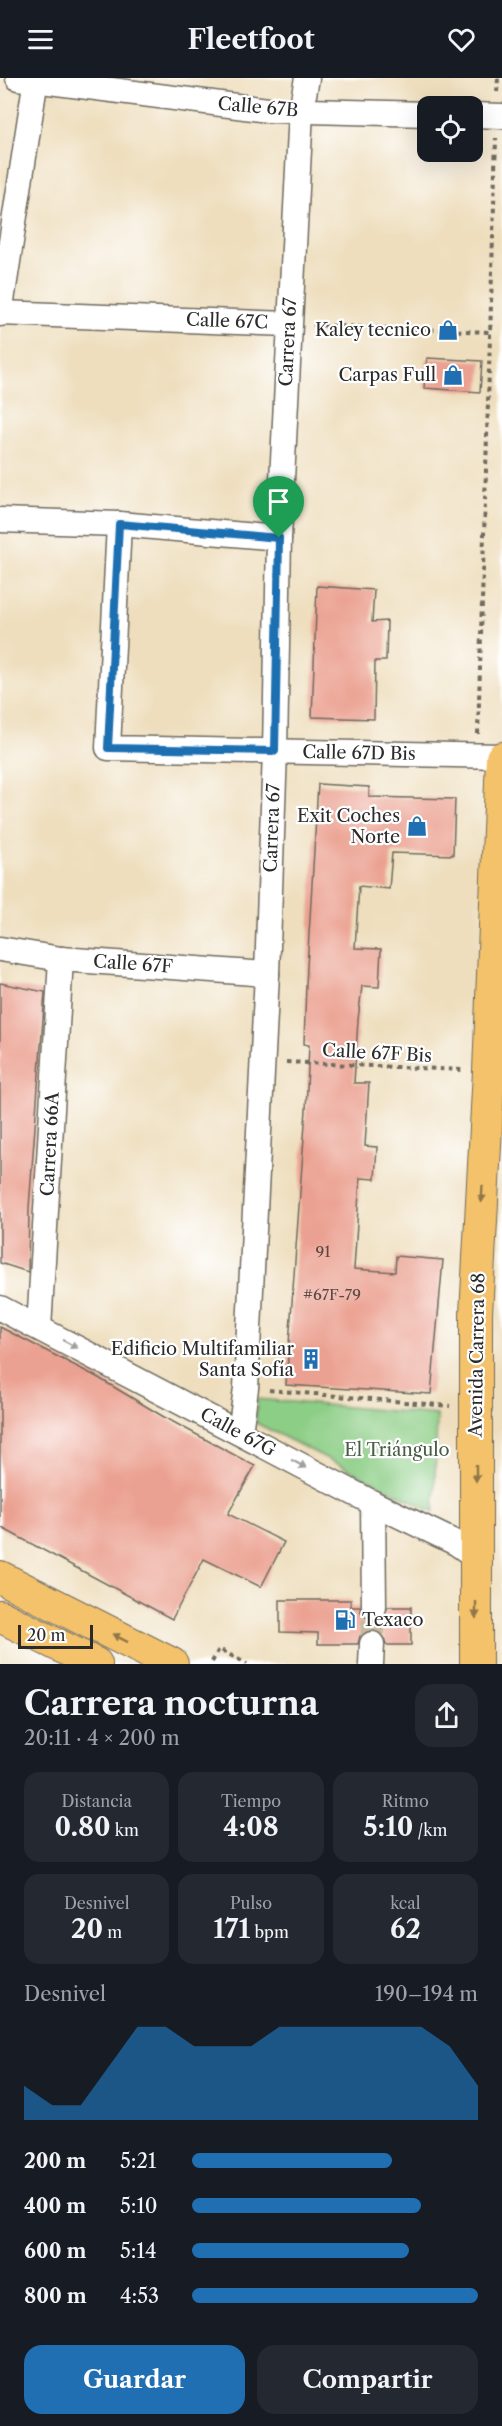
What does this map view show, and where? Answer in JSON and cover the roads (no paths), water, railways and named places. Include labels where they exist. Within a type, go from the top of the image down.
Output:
[{"type":"main road","name":"Avenida Carrera 68","points":[[476,1664],[476,1314],[502,757]]},
{"type":"main road","points":[[0,1577],[172,1664]]},
{"type":"main road","points":[[0,1616],[96,1664]]},
{"type":"street","name":"Carrera 67","points":[[240,1433],[246,1388],[267,974],[275,751],[279,538],[289,324],[301,111],[306,78]]},
{"type":"street","name":"Calle 67B","points":[[30,79],[236,106],[301,111],[417,114]]},
{"type":"street","points":[[0,314],[30,79]]},
{"type":"street","points":[[483,115],[502,116]]},
{"type":"street","name":"Calle 67C","points":[[0,314],[289,324]]},
{"type":"street","points":[[0,520],[119,524],[279,538]]},
{"type":"street","name":"Calle 67D Bis","points":[[119,524],[108,748],[502,757]]},
{"type":"street","name":"Calle 67F","points":[[0,949],[61,959],[267,974]]},
{"type":"street","name":"Carrera 66A","points":[[39,1328],[61,959]]},
{"type":"street","name":"Calle 67G","points":[[0,1308],[373,1503],[456,1543],[476,1557]]},
{"type":"street","points":[[373,1503],[374,1608]]},
{"type":"tunnel","points":[[372,1644],[374,1607]]},
{"type":"place","name":"Kaley tecnico","points":[[448,330]]},
{"type":"place","name":"Carpas Full","points":[[453,375]]},
{"type":"place","name":"Exit Coches Norte","points":[[417,826]]},
{"type":"place","name":"Edificio Multifamiliar Santa Sofía","points":[[311,1359]]},
{"type":"place","name":"Texaco","points":[[345,1620]]},
{"type":"park label","name":"El Triángulo","points":[[397,1450]]}]
